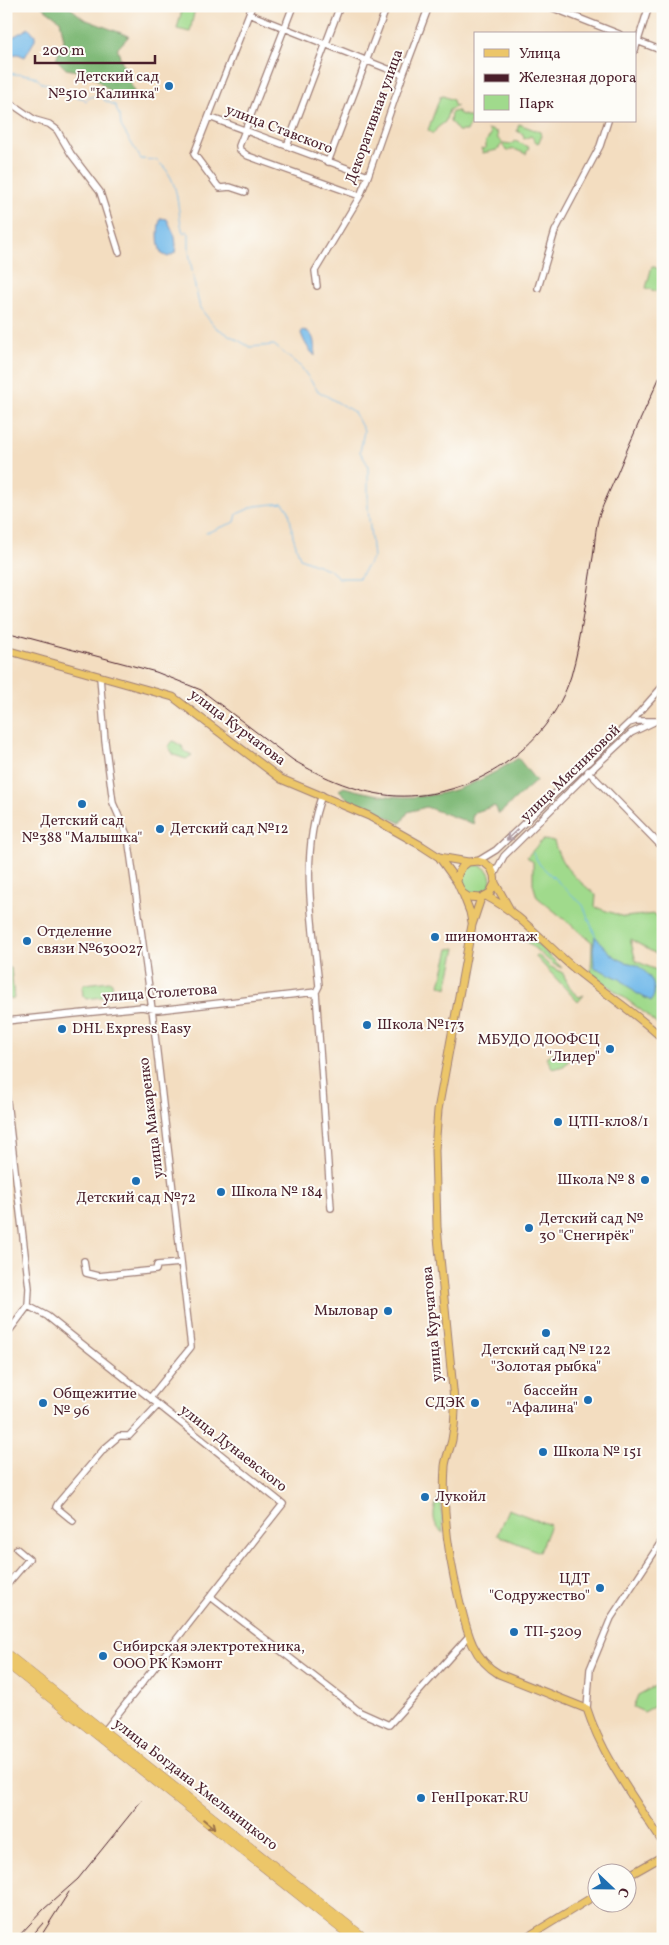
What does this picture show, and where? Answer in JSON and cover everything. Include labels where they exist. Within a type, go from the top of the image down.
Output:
[{"type":"highway","name":"улица Богдана Хмельницкого","points":[[6,1654],[354,1939]]},
{"type":"highway","name":"улица Богдана Хмельницкого","points":[[6,1663],[102,1734],[366,1939]]},
{"type":"main road","name":"улица Курчатова","points":[[6,650],[173,697],[282,779],[401,833],[438,857],[457,882]]},
{"type":"main road","name":"улица Курчатова","points":[[438,857],[468,862]]},
{"type":"main road","points":[[472,924],[470,912],[457,882],[458,874],[468,862],[478,861],[485,863],[491,868],[495,883],[512,912]]},
{"type":"main road","points":[[484,897],[495,883]]},
{"type":"main road","points":[[462,893],[474,899],[484,897],[512,912],[576,970],[663,1039]]},
{"type":"main road","name":"улица Курчатова","points":[[484,897],[472,924],[438,1110],[435,1150],[437,1227],[455,1410],[452,1439],[446,1464],[445,1524],[447,1548],[468,1637],[478,1654],[491,1669],[587,1709]]},
{"type":"main road","points":[[587,1709],[594,1730],[606,1752],[663,1843]]},
{"type":"main road","points":[[636,1871],[663,1856]]},
{"type":"main road","points":[[524,1939],[586,1901]]},
{"type":"street","points":[[245,192],[230,187],[220,188],[194,154],[252,6]]},
{"type":"street","points":[[293,6],[239,146],[240,150],[248,156],[360,196]]},
{"type":"street","points":[[287,146],[340,6]]},
{"type":"street","points":[[328,162],[388,6]]},
{"type":"street","name":"Декоративная улица","points":[[316,286],[316,270],[360,196],[429,6]]},
{"type":"street","points":[[548,6],[614,32]]},
{"type":"street","points":[[649,6],[637,41],[663,51]]},
{"type":"street","points":[[249,14],[403,75]]},
{"type":"street","points":[[6,100],[35,120],[49,124],[57,130],[71,154],[100,192],[119,252]]},
{"type":"street","name":"улица Ставского","points":[[209,117],[368,176]]},
{"type":"street","points":[[538,288],[555,231],[600,146],[608,122]]},
{"type":"street","name":"улица Макаренко","points":[[100,677],[104,741],[113,803],[128,837],[152,1009],[191,1347],[150,1398]]},
{"type":"street","name":"улица Мясниковой","points":[[478,861],[496,850],[584,767],[663,686]]},
{"type":"street","name":"улица Мясниковой","points":[[629,723],[636,721],[659,721]]},
{"type":"street","name":"улица Мясниковой","points":[[494,874],[504,856],[631,733],[659,721]]},
{"type":"street","points":[[584,767],[663,848]]},
{"type":"street","points":[[322,796],[312,833],[309,875],[318,986],[316,992],[331,1208]]},
{"type":"street","name":"улица Столетова","points":[[6,1021],[142,1006],[152,1009],[316,992]]},
{"type":"street","points":[[6,1092],[29,1288],[28,1306],[6,1335]]},
{"type":"street","points":[[84,1260],[86,1273],[98,1276],[156,1270],[157,1266],[181,1263]]},
{"type":"street","name":"улица Дунаевского","points":[[28,1306],[47,1316],[283,1504],[102,1734]]},
{"type":"street","points":[[73,1521],[56,1507],[58,1503],[104,1449],[119,1436],[129,1436],[158,1405]]},
{"type":"street","points":[[587,1709],[590,1669],[603,1635],[611,1618],[663,1539]]},
{"type":"street","points":[[6,1586],[29,1559],[18,1549]]},
{"type":"street","points":[[211,1597],[360,1712],[389,1725],[468,1637]]},
{"type":"green space","points":[[41,6],[68,6],[84,19],[129,36],[117,49],[136,97],[117,97],[89,73],[66,69],[56,59],[64,40],[60,20]]},
{"type":"green space","points":[[183,6],[195,8],[190,32],[177,29]]},
{"type":"green space","points":[[443,96],[453,100],[454,105],[457,106],[449,110],[445,122],[433,134],[428,130],[440,97]]},
{"type":"green space","points":[[456,111],[472,118],[467,131],[458,131],[450,121],[451,113]]},
{"type":"green space","points":[[519,124],[540,132],[542,136],[539,142],[537,143],[531,136],[524,139],[523,134],[517,131]]},
{"type":"green space","points":[[488,129],[497,132],[498,139],[503,143],[497,150],[483,153],[481,149],[486,148],[486,141],[491,135]]},
{"type":"green space","points":[[515,141],[529,147],[526,154],[514,149],[507,151],[503,146],[504,143],[511,144]]},
{"type":"green space","points":[[652,266],[663,271],[663,291],[661,293],[646,288]]},
{"type":"green space","points":[[173,741],[182,746],[184,751],[192,755],[186,759],[174,755],[168,746]]},
{"type":"green space","points":[[518,758],[536,781],[499,814],[495,806],[475,812],[472,817],[474,824],[426,807],[408,812],[401,823],[348,799],[339,790],[344,787],[392,796],[414,797],[435,795],[476,782]]},
{"type":"green space","points":[[542,840],[554,841],[561,858],[570,872],[596,895],[595,907],[624,917],[655,914],[663,924],[663,958],[630,939],[636,961],[663,973],[663,1030],[642,1011],[591,973],[592,942],[537,897],[533,884],[533,862],[527,857]]},
{"type":"green space","points":[[476,865],[487,869],[491,880],[487,891],[476,895],[465,891],[461,880],[465,869]]},
{"type":"green space","points":[[527,934],[562,968],[553,964],[521,937]]},
{"type":"green space","points":[[456,948],[447,988],[440,985],[449,949]]},
{"type":"green space","points":[[537,954],[551,967],[562,972],[572,991],[579,997],[584,995],[578,1002],[536,957]]},
{"type":"green space","points":[[6,968],[11,968],[14,998],[9,999]]},
{"type":"green space","points":[[109,981],[112,983],[113,992],[110,996],[86,999],[83,996],[82,987],[85,984]]},
{"type":"green space","points":[[559,1049],[568,1053],[569,1060],[564,1066],[553,1069],[546,1057]]},
{"type":"green space","points":[[441,1498],[443,1533],[436,1526],[434,1518],[437,1500]]},
{"type":"green space","points":[[508,1509],[550,1525],[539,1552],[497,1535]]},
{"type":"green space","points":[[657,1685],[663,1687],[661,1703],[644,1712],[633,1707],[638,1695]]},
{"type":"water","points":[[29,28],[35,35],[35,40],[25,57],[18,54],[8,55],[7,40]]},
{"type":"water","points":[[161,218],[167,219],[175,236],[175,253],[168,257],[160,251],[158,241]]},
{"type":"water","points":[[303,330],[312,337],[315,356],[303,339],[301,333]]},
{"type":"water","points":[[595,936],[614,956],[636,965],[649,976],[654,986],[651,1001],[636,993],[620,979],[594,967],[593,949]]},
{"type":"waterway","points":[[6,72],[34,77],[42,83],[51,84],[67,94],[83,98],[86,101],[90,97],[102,95],[104,100],[116,106],[121,126],[141,159],[156,160],[165,168],[174,185],[183,233],[187,231],[189,234],[189,252],[200,308],[215,327],[250,347],[274,345],[301,367],[318,391],[354,412],[364,431],[360,452],[368,465],[368,509],[373,557],[359,578],[339,578],[330,570],[300,558],[293,536],[289,511],[283,503],[255,506],[237,514],[235,522],[206,533]]},
{"type":"waterway","points":[[533,853],[540,865],[583,905],[596,937]]},
{"type":"waterway","points":[[654,987],[663,995]]},
{"type":"railway","points":[[6,632],[156,672],[201,690],[293,760],[343,784],[383,795],[424,795],[452,789],[479,779],[526,747],[545,726],[560,702],[571,676],[578,647],[599,516],[663,370]]},
{"type":"railway","points":[[16,1939],[44,1909],[78,1879],[141,1801]]},
{"type":"railway","points":[[39,1939],[69,1892]]},
{"type":"railway","points":[[29,1939],[43,1923]]},
{"type":"place","name":"Детский сад №510 \"Калинка\"","points":[[169,86]]},
{"type":"place","name":"Детский сад №388 \"Малышка\"","points":[[82,804]]},
{"type":"place","name":"Детский сад №12","points":[[160,829]]},
{"type":"place","name":"шиномонтаж","points":[[435,937]]},
{"type":"place","name":"Отделение связи №630027","points":[[27,941]]},
{"type":"place","name":"Школа №173","points":[[367,1025]]},
{"type":"place","name":"DHL Express Easy","points":[[62,1029]]},
{"type":"place","name":"МБУДО ДООФСЦ \"Лидер\"","points":[[610,1049]]},
{"type":"place","name":"ЦТП-кл08/1","points":[[558,1122]]},
{"type":"place","name":"Школа № 8","points":[[645,1180]]},
{"type":"place","name":"Детский сад №72","points":[[136,1181]]},
{"type":"place","name":"Школа № 184","points":[[221,1192]]},
{"type":"place","name":"Детский сад № 30 \"Снегирёк\"","points":[[529,1228]]},
{"type":"place","name":"Мыловар","points":[[388,1311]]},
{"type":"place","name":"Детский сад № 122 \"Золотая рыбка\"","points":[[546,1333]]},
{"type":"place","name":"бассейн \"Афалина\"","points":[[588,1400]]},
{"type":"place","name":"Общежитие № 96","points":[[43,1403]]},
{"type":"place","name":"СДЭК","points":[[475,1403]]},
{"type":"place","name":"Школа № 151","points":[[543,1452]]},
{"type":"place","name":"Лукойл","points":[[425,1497]]},
{"type":"place","name":"ЦДТ \"Содружество\"","points":[[600,1588]]},
{"type":"place","name":"ТП-5209","points":[[514,1632]]},
{"type":"place","name":"Сибирская электротехника, ООО РК Кэмонт","points":[[103,1656]]},
{"type":"place","name":"ГенПрокат.RU","points":[[421,1798]]}]
